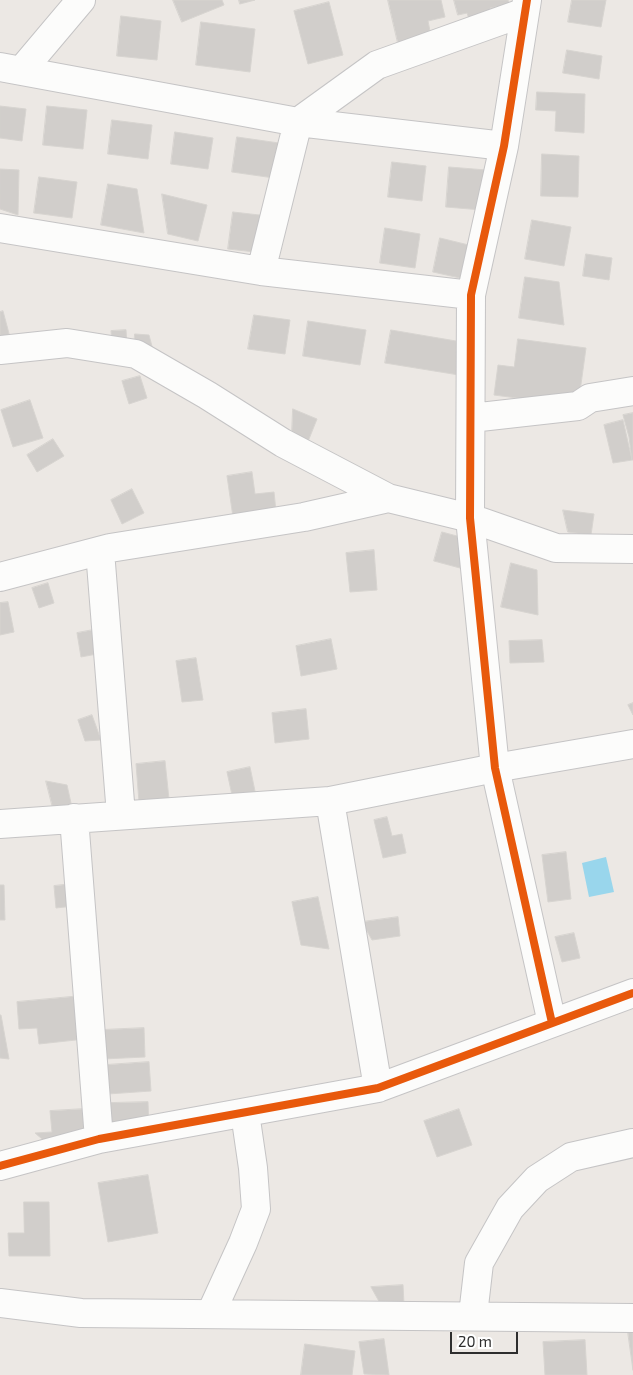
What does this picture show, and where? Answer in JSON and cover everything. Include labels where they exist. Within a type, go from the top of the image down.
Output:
[{"type":"street","points":[[11,69],[81,0]]},
{"type":"street","points":[[262,270],[298,122],[377,65],[526,6]]},
{"type":"street","points":[[526,6],[504,146],[471,295],[470,518],[495,768],[552,1023]]},
{"type":"street","points":[[11,69],[298,122],[504,146]]},
{"type":"street","points":[[0,228],[262,270],[471,295]]},
{"type":"street","points":[[0,350],[67,342],[136,354],[207,395],[283,443],[388,498],[470,518],[556,548],[633,549]]},
{"type":"street","points":[[470,418],[578,406],[590,398],[633,391]]},
{"type":"street","points":[[0,577],[100,551],[304,517],[388,498]]},
{"type":"street","points":[[100,551],[121,815]]},
{"type":"street","points":[[0,824],[330,801],[495,768],[633,744]]},
{"type":"street","points":[[330,801],[378,1088]]},
{"type":"street","points":[[74,818],[99,1139]]},
{"type":"street","points":[[0,1166],[99,1139],[378,1088],[633,993]]},
{"type":"street","points":[[211,1313],[243,1243],[256,1209],[253,1168],[245,1113]]},
{"type":"street","points":[[473,1315],[479,1263],[510,1208],[537,1179],[571,1157],[633,1143]]},
{"type":"street","points":[[0,1304],[81,1313],[473,1315],[633,1318]]},
{"type":"water","points":[[606,857],[614,892],[589,897],[582,863]]},
{"type":"building","points":[[173,0],[222,0],[224,5],[182,22]]},
{"type":"building","points":[[239,0],[255,0],[240,4]]},
{"type":"building","points":[[388,0],[441,0],[445,17],[428,21],[431,36],[398,43]]},
{"type":"building","points":[[454,0],[508,0],[509,4],[490,8],[492,17],[470,22],[467,13],[458,15]]},
{"type":"building","points":[[572,0],[606,0],[601,27],[568,22]]},
{"type":"building","points":[[329,2],[343,55],[308,64],[294,11]]},
{"type":"building","points":[[121,16],[161,21],[157,60],[117,56]]},
{"type":"building","points":[[201,22],[255,29],[250,72],[196,65]]},
{"type":"building","points":[[567,50],[602,56],[599,79],[563,73]]},
{"type":"building","points":[[537,92],[585,94],[584,133],[555,131],[556,111],[536,110]]},
{"type":"building","points":[[0,106],[26,109],[22,141],[0,138]]},
{"type":"building","points":[[47,106],[87,110],[83,149],[43,145]]},
{"type":"building","points":[[112,120],[152,125],[148,159],[108,154]]},
{"type":"building","points":[[175,132],[213,138],[208,169],[171,164]]},
{"type":"building","points":[[237,137],[279,143],[274,178],[232,172]]},
{"type":"building","points":[[542,154],[579,156],[578,197],[541,196]]},
{"type":"building","points":[[392,162],[426,166],[422,201],[388,197]]},
{"type":"building","points":[[449,167],[486,170],[482,210],[446,207]]},
{"type":"building","points":[[0,169],[19,170],[18,215],[0,209]]},
{"type":"building","points":[[39,177],[77,182],[72,218],[34,213]]},
{"type":"building","points":[[108,184],[137,189],[144,233],[101,225]]},
{"type":"building","points":[[162,194],[207,205],[198,241],[168,234]]},
{"type":"building","points":[[233,212],[268,216],[264,253],[228,249]]},
{"type":"building","points":[[532,220],[571,227],[564,266],[525,259]]},
{"type":"building","points":[[385,228],[420,234],[415,268],[380,263]]},
{"type":"building","points":[[440,238],[477,247],[469,280],[433,272]]},
{"type":"building","points":[[586,254],[612,258],[609,280],[583,276]]},
{"type":"building","points":[[525,277],[559,282],[564,325],[519,318]]},
{"type":"building","points":[[3,311],[11,341],[0,343],[0,312]]},
{"type":"building","points":[[254,315],[290,320],[285,354],[248,349]]},
{"type":"building","points":[[308,321],[366,330],[360,365],[303,356]]},
{"type":"building","points":[[126,330],[127,344],[112,344],[111,331]]},
{"type":"building","points":[[391,330],[456,341],[459,375],[385,363]]},
{"type":"building","points":[[135,334],[149,335],[153,350],[134,348]]},
{"type":"building","points":[[518,339],[586,348],[578,406],[494,395],[498,365],[514,367]]},
{"type":"building","points":[[140,376],[147,398],[129,404],[122,381]]},
{"type":"building","points":[[30,400],[43,438],[13,447],[1,410]]},
{"type":"building","points":[[293,409],[317,419],[307,444],[292,431]]},
{"type":"building","points":[[633,413],[632,460],[629,437],[623,415]]},
{"type":"building","points":[[623,420],[632,460],[613,463],[604,425]]},
{"type":"building","points":[[53,439],[64,456],[37,472],[27,455]]},
{"type":"building","points":[[252,472],[255,494],[274,492],[276,511],[233,517],[227,476]]},
{"type":"building","points":[[132,489],[144,513],[122,524],[111,500]]},
{"type":"building","points":[[563,510],[594,514],[591,535],[568,532]]},
{"type":"building","points":[[442,532],[468,539],[460,568],[434,561]]},
{"type":"building","points":[[374,550],[377,590],[350,592],[346,553]]},
{"type":"building","points":[[511,563],[537,570],[538,615],[501,607]]},
{"type":"building","points":[[48,583],[54,603],[39,608],[32,588]]},
{"type":"building","points":[[8,602],[14,632],[0,635],[0,603]]},
{"type":"building","points":[[93,630],[97,654],[81,657],[77,633]]},
{"type":"building","points":[[331,639],[337,669],[301,676],[296,646]]},
{"type":"building","points":[[542,640],[544,662],[510,663],[509,641]]},
{"type":"building","points":[[196,658],[203,700],[182,702],[176,661]]},
{"type":"building","points":[[633,703],[633,715],[628,705]]},
{"type":"building","points":[[306,709],[309,739],[275,743],[272,713]]},
{"type":"building","points":[[92,715],[101,740],[85,741],[78,720]]},
{"type":"building","points":[[165,761],[169,799],[139,802],[136,764]]},
{"type":"building","points":[[250,767],[256,796],[232,795],[227,772]]},
{"type":"building","points":[[46,781],[67,785],[73,812],[55,816]]},
{"type":"building","points":[[387,817],[392,836],[402,834],[406,853],[383,858],[374,820]]},
{"type":"building","points":[[566,852],[571,899],[548,902],[542,855]]},
{"type":"building","points":[[72,884],[74,906],[56,908],[54,886]]},
{"type":"building","points":[[0,885],[4,885],[5,920],[0,920]]},
{"type":"building","points":[[318,897],[329,949],[301,945],[292,902]]},
{"type":"building","points":[[398,917],[400,936],[372,940],[362,922]]},
{"type":"building","points":[[574,933],[580,958],[562,962],[555,937]]},
{"type":"building","points":[[81,996],[85,1039],[39,1044],[37,1028],[19,1029],[17,1002]]},
{"type":"building","points":[[1,1015],[9,1059],[0,1058]]},
{"type":"building","points":[[144,1028],[145,1057],[103,1059],[102,1030]]},
{"type":"building","points":[[149,1062],[151,1091],[108,1094],[106,1065]]},
{"type":"building","points":[[148,1102],[149,1126],[111,1127],[111,1103]]},
{"type":"building","points":[[84,1109],[85,1137],[49,1145],[35,1133],[52,1132],[50,1111]]},
{"type":"building","points":[[459,1109],[472,1145],[437,1157],[424,1121]]},
{"type":"building","points":[[148,1175],[158,1233],[108,1242],[98,1183]]},
{"type":"building","points":[[24,1202],[49,1202],[50,1256],[9,1256],[8,1233],[24,1233]]},
{"type":"building","points":[[403,1285],[404,1304],[381,1305],[371,1287]]},
{"type":"building","points":[[628,1332],[633,1333],[633,1370]]},
{"type":"building","points":[[384,1339],[389,1375],[364,1374],[359,1342]]},
{"type":"building","points":[[585,1340],[587,1375],[545,1375],[543,1342]]},
{"type":"building","points":[[305,1344],[355,1351],[352,1375],[301,1375]]},
{"type":"cycle path","points":[[527,0],[504,146],[471,295],[470,518],[495,768],[552,1023]]},
{"type":"cycle path","points":[[0,1166],[99,1139],[378,1088],[633,993]]}]
